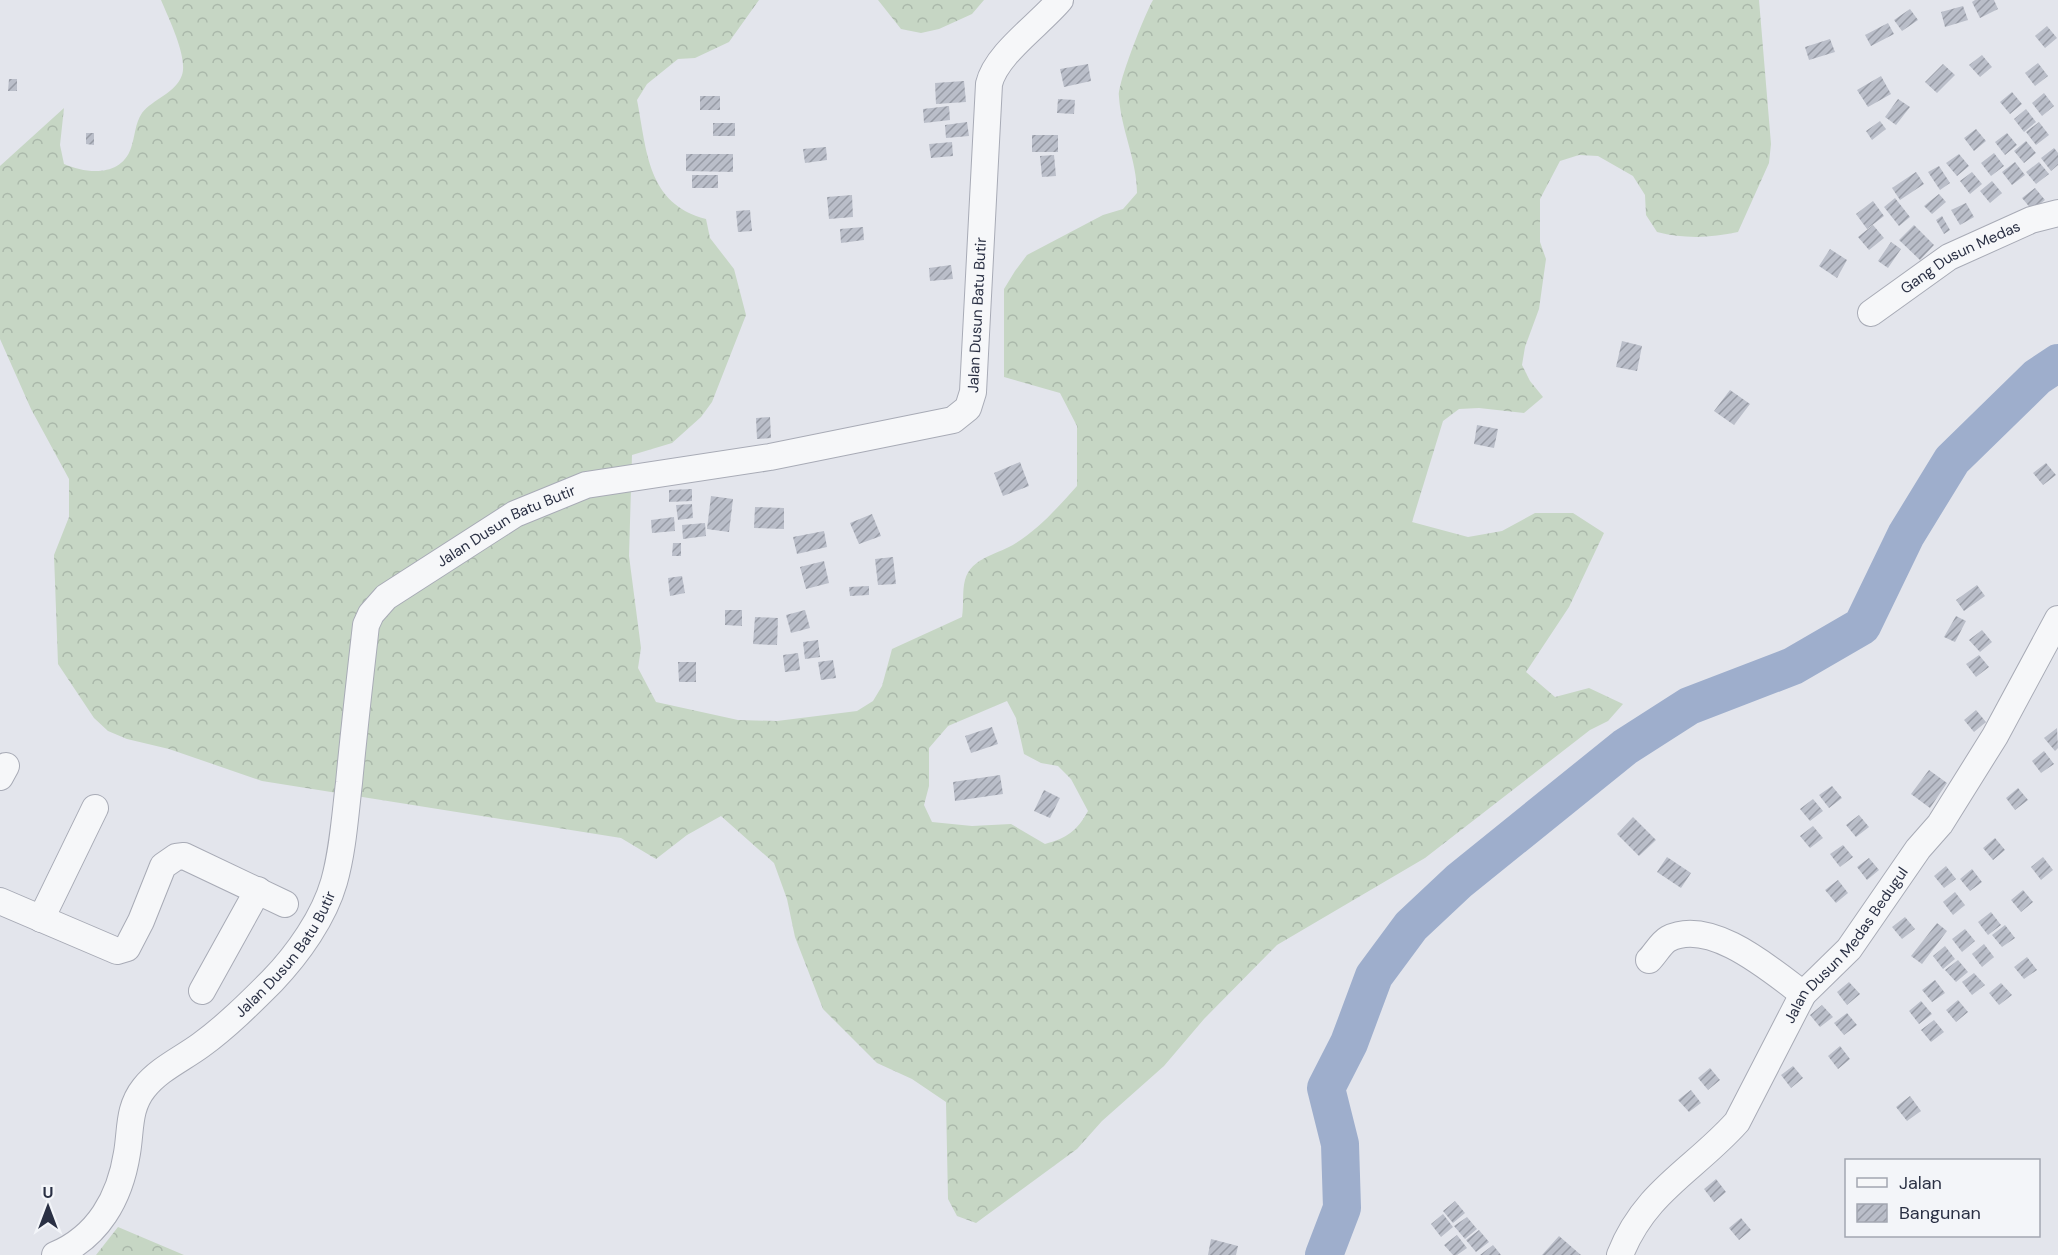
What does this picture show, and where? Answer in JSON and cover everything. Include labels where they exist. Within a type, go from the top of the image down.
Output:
[{"type":"street","name":"Jalan Dusun Batu Butir","points":[[55,1255],[83,1241],[116,1195],[127,1152],[128,1127],[134,1105],[144,1088],[166,1067],[202,1045],[247,1006],[279,974],[326,905],[334,882],[342,844],[366,625],[371,614],[386,597],[515,514],[585,485],[770,457],[881,436],[953,420],[968,408],[973,392],[989,84],[995,67],[1044,20],[1060,0]]},
{"type":"street","name":"Gang Dusun Medas","points":[[1871,314],[1949,257],[2031,220],[2058,213]]},
{"type":"street","name":"Jalan Dusun Medas Bedugul","points":[[1620,1255],[1627,1236],[1647,1205],[1737,1122],[1803,994],[1849,948],[1918,849],[1940,824],[1995,736],[2058,619]]},
{"type":"street","points":[[40,919],[95,808]]},
{"type":"street","points":[[0,901],[112,951],[127,948],[141,921],[162,866],[176,856],[184,855],[285,904]]},
{"type":"street","points":[[202,991],[258,890]]},
{"type":"street","points":[[1649,960],[1666,940],[1687,933],[1706,936],[1731,945],[1803,994]]},
{"type":"green space","points":[[161,0],[759,0],[729,42],[695,58],[678,59],[647,84],[637,100],[653,173],[661,188],[672,201],[687,212],[706,219],[710,238],[734,269],[746,315],[712,402],[701,417],[672,443],[632,455],[629,556],[641,648],[638,668],[656,702],[738,720],[777,721],[857,711],[873,701],[882,686],[892,649],[962,617],[965,580],[973,566],[1033,531],[1077,486],[1077,426],[1060,393],[1004,377],[1004,289],[1027,255],[1103,215],[1123,209],[1137,193],[1119,97],[1122,78],[1132,49],[1153,0],[1759,0],[1771,144],[1769,163],[1738,232],[1698,237],[1657,232],[1646,215],[1645,195],[1633,176],[1598,156],[1579,155],[1560,161],[1540,199],[1540,242],[1546,259],[1539,309],[1525,347],[1522,365],[1530,381],[1543,397],[1524,413],[1479,408],[1459,409],[1443,421],[1412,522],[1468,537],[1502,531],[1535,513],[1573,513],[1604,533],[1569,607],[1526,672],[1555,697],[1589,688],[1623,704],[1608,721],[1590,730],[1425,858],[1277,945],[1204,1019],[1164,1066],[1102,1121],[1077,1149],[976,1223],[957,1216],[948,1199],[946,1102],[912,1079],[877,1063],[823,1009],[795,937],[787,899],[774,863],[721,816],[687,835],[656,859],[621,838],[262,781],[108,731],[94,718],[58,664],[54,555],[69,517],[69,479],[31,409],[0,339],[0,166],[64,108],[60,145],[64,164],[83,170],[102,171],[120,164],[131,148],[136,126],[142,113],[175,87],[182,75],[180,48]],"holes":[[[1007,701],[1016,718],[1024,754],[1041,763],[1058,766],[1071,779],[1088,811],[1080,824],[1065,836],[1045,844],[1011,824],[972,826],[932,822],[924,805],[929,786],[929,748],[948,726]]]},
{"type":"green space","points":[[878,0],[984,0],[972,14],[939,29],[921,33],[901,29]]},
{"type":"green space","points":[[118,1227],[184,1255],[96,1255]]},
{"type":"building","points":[[1994,0],[1998,9],[1980,18],[1972,2]]},
{"type":"building","points":[[1963,6],[1968,20],[1945,27],[1941,12]]},
{"type":"building","points":[[1910,9],[1918,20],[1902,31],[1894,20]]},
{"type":"building","points":[[1888,23],[1894,34],[1871,46],[1865,35]]},
{"type":"building","points":[[2047,26],[2057,38],[2045,48],[2035,36]]},
{"type":"building","points":[[1830,39],[1835,52],[1809,60],[1805,47]]},
{"type":"building","points":[[1982,55],[1992,67],[1980,77],[1969,65]]},
{"type":"building","points":[[2038,63],[2048,76],[2035,86],[2025,73]]},
{"type":"building","points":[[1088,64],[1091,81],[1064,87],[1060,69]]},
{"type":"building","points":[[1943,64],[1955,75],[1937,93],[1925,82]]},
{"type":"building","points":[[1881,76],[1891,94],[1868,107],[1857,90]]},
{"type":"building","points":[[9,79],[17,79],[17,91],[8,91]]},
{"type":"building","points":[[964,81],[966,102],[936,104],[935,83]]},
{"type":"building","points":[[2012,92],[2022,104],[2010,114],[2000,102]]},
{"type":"building","points":[[2044,93],[2054,106],[2042,116],[2032,103]]},
{"type":"building","points":[[700,96],[720,96],[720,110],[700,110]]},
{"type":"building","points":[[1058,99],[1075,100],[1074,114],[1057,113]]},
{"type":"building","points":[[1898,99],[1910,107],[1896,125],[1885,117]]},
{"type":"building","points":[[949,106],[950,120],[924,123],[923,109]]},
{"type":"building","points":[[2026,109],[2036,122],[2024,132],[2014,119]]},
{"type":"building","points":[[1880,121],[1886,129],[1872,140],[1866,131]]},
{"type":"building","points":[[967,122],[969,136],[946,138],[945,125]]},
{"type":"building","points":[[2039,122],[2049,135],[2036,145],[2026,132]]},
{"type":"building","points":[[713,123],[735,123],[735,136],[713,136]]},
{"type":"building","points":[[1976,129],[1986,141],[1974,151],[1964,138]]},
{"type":"building","points":[[86,133],[94,133],[94,145],[86,144]]},
{"type":"building","points":[[2007,133],[2017,145],[2005,155],[1995,142]]},
{"type":"building","points":[[1032,135],[1058,135],[1058,152],[1032,152]]},
{"type":"building","points":[[2026,141],[2036,153],[2024,163],[2014,151]]},
{"type":"building","points":[[952,142],[953,156],[931,158],[929,144]]},
{"type":"building","points":[[826,147],[827,160],[805,163],[803,149]]},
{"type":"building","points":[[2054,148],[2058,153],[2058,165],[2051,171],[2041,158]]},
{"type":"building","points":[[1994,153],[2004,166],[1991,176],[1981,163]]},
{"type":"building","points":[[686,154],[733,154],[733,172],[686,171]]},
{"type":"building","points":[[1959,154],[1969,166],[1957,176],[1946,163]]},
{"type":"building","points":[[1054,155],[1056,176],[1042,177],[1040,156]]},
{"type":"building","points":[[2015,162],[2025,175],[2012,185],[2002,172]]},
{"type":"building","points":[[2039,162],[2049,174],[2036,184],[2026,172]]},
{"type":"building","points":[[1939,166],[1950,183],[1940,190],[1928,172]]},
{"type":"building","points":[[1916,172],[1924,184],[1900,200],[1892,188]]},
{"type":"building","points":[[1972,172],[1982,184],[1970,194],[1960,181]]},
{"type":"building","points":[[692,175],[718,175],[718,188],[692,188]]},
{"type":"building","points":[[1992,181],[2002,193],[1990,203],[1980,191]]},
{"type":"building","points":[[2035,188],[2045,200],[2032,210],[2022,198]]},
{"type":"building","points":[[1939,194],[1946,202],[1932,214],[1924,206]]},
{"type":"building","points":[[852,195],[853,217],[829,219],[827,197]]},
{"type":"building","points":[[1895,198],[1910,217],[1899,226],[1884,207]]},
{"type":"building","points":[[1873,201],[1884,216],[1867,229],[1856,214]]},
{"type":"building","points":[[1966,203],[1974,217],[1960,225],[1951,210]]},
{"type":"building","points":[[750,210],[752,231],[738,232],[736,211]]},
{"type":"building","points":[[1942,216],[1950,230],[1944,234],[1936,220]]},
{"type":"building","points":[[1873,225],[1884,238],[1869,250],[1858,237]]},
{"type":"building","points":[[1914,225],[1934,245],[1920,260],[1899,240]]},
{"type":"building","points":[[863,227],[864,240],[841,243],[840,229]]},
{"type":"building","points":[[1891,242],[1901,249],[1888,268],[1878,261]]},
{"type":"building","points":[[1830,249],[1847,260],[1837,278],[1819,266]]},
{"type":"building","points":[[951,265],[953,279],[930,281],[929,268]]},
{"type":"building","points":[[1622,341],[1642,346],[1637,371],[1616,367]]},
{"type":"building","points":[[1730,390],[1750,404],[1734,425],[1714,411]]},
{"type":"building","points":[[770,417],[771,438],[757,439],[756,418]]},
{"type":"building","points":[[1477,425],[1498,429],[1494,448],[1474,444]]},
{"type":"building","points":[[1020,462],[1029,486],[1003,496],[994,473]]},
{"type":"building","points":[[2046,463],[2056,475],[2043,485],[2033,473]]},
{"type":"building","points":[[692,489],[692,501],[669,502],[669,490]]},
{"type":"building","points":[[711,496],[733,499],[729,532],[707,529]]},
{"type":"building","points":[[692,504],[693,518],[678,520],[676,505]]},
{"type":"building","points":[[755,507],[784,508],[784,529],[754,528]]},
{"type":"building","points":[[872,514],[881,536],[859,544],[850,523]]},
{"type":"building","points":[[674,517],[675,531],[652,533],[651,520]]},
{"type":"building","points":[[705,523],[706,536],[683,539],[682,525]]},
{"type":"building","points":[[824,531],[827,547],[797,554],[793,537]]},
{"type":"building","points":[[673,543],[681,543],[681,556],[672,556]]},
{"type":"building","points":[[893,557],[896,584],[878,585],[875,559]]},
{"type":"building","points":[[824,561],[829,583],[806,589],[800,567]]},
{"type":"building","points":[[682,576],[685,593],[670,596],[668,578]]},
{"type":"building","points":[[1977,585],[1985,596],[1964,611],[1956,600]]},
{"type":"building","points":[[869,586],[869,595],[850,596],[849,587]]},
{"type":"building","points":[[725,610],[742,610],[742,626],[725,625]]},
{"type":"building","points":[[805,610],[810,628],[791,633],[786,615]]},
{"type":"building","points":[[1956,616],[1966,621],[1955,642],[1944,637]]},
{"type":"building","points":[[755,617],[778,618],[777,645],[753,644]]},
{"type":"building","points":[[1982,630],[1992,642],[1980,652],[1969,640]]},
{"type":"building","points":[[818,640],[820,657],[805,659],[803,642]]},
{"type":"building","points":[[798,653],[800,670],[785,672],[783,655]]},
{"type":"building","points":[[1979,655],[1989,667],[1976,677],[1966,664]]},
{"type":"building","points":[[833,660],[836,678],[821,680],[818,662]]},
{"type":"building","points":[[678,662],[696,662],[696,682],[679,682]]},
{"type":"building","points":[[1976,710],[1986,722],[1974,732],[1964,720]]},
{"type":"building","points":[[992,727],[998,744],[971,753],[965,736]]},
{"type":"building","points":[[2057,728],[2058,748],[2055,751],[2044,738]]},
{"type":"building","points":[[2044,751],[2054,764],[2041,773],[2032,761]]},
{"type":"building","points":[[1929,770],[1947,783],[1930,808],[1911,794]]},
{"type":"building","points":[[1000,775],[1003,794],[955,801],[953,782]]},
{"type":"building","points":[[1832,786],[1842,798],[1829,808],[1819,795]]},
{"type":"building","points":[[2018,788],[2028,800],[2015,810],[2006,798]]},
{"type":"building","points":[[1044,790],[1060,798],[1050,818],[1034,811]]},
{"type":"building","points":[[1813,799],[1823,811],[1810,821],[1800,809]]},
{"type":"building","points":[[1859,815],[1869,827],[1856,837],[1846,825]]},
{"type":"building","points":[[1633,817],[1656,840],[1639,856],[1617,834]]},
{"type":"building","points":[[1813,826],[1823,838],[1810,848],[1800,836]]},
{"type":"building","points":[[1995,838],[2005,850],[1993,860],[1983,848]]},
{"type":"building","points":[[1843,845],[1853,857],[1840,867],[1830,854]]},
{"type":"building","points":[[1667,857],[1691,873],[1681,888],[1657,872]]},
{"type":"building","points":[[2043,857],[2053,870],[2041,880],[2031,867]]},
{"type":"building","points":[[1869,858],[1879,870],[1867,880],[1857,867]]},
{"type":"building","points":[[1946,866],[1956,879],[1944,888],[1934,876]]},
{"type":"building","points":[[1972,869],[1982,882],[1970,891],[1960,879]]},
{"type":"building","points":[[1838,880],[1848,893],[1836,903],[1825,890]]},
{"type":"building","points":[[2023,890],[2033,902],[2021,912],[2011,900]]},
{"type":"building","points":[[1955,892],[1965,905],[1953,915],[1943,902]]},
{"type":"building","points":[[1991,912],[2001,925],[1988,935],[1978,922]]},
{"type":"building","points":[[1905,917],[1915,929],[1902,939],[1892,927]]},
{"type":"building","points":[[1937,923],[1947,931],[1922,964],[1911,956]]},
{"type":"building","points":[[2005,925],[2015,938],[2002,947],[1992,935]]},
{"type":"building","points":[[1965,929],[1975,941],[1962,952],[1952,939]]},
{"type":"building","points":[[1984,944],[1994,957],[1982,967],[1972,954]]},
{"type":"building","points":[[1945,946],[1955,959],[1943,969],[1933,956]]},
{"type":"building","points":[[2027,957],[2037,970],[2024,979],[2014,967]]},
{"type":"building","points":[[1958,960],[1968,972],[1956,982],[1945,970]]},
{"type":"building","points":[[1974,973],[1985,985],[1972,995],[1962,982]]},
{"type":"building","points":[[1935,980],[1945,993],[1932,1002],[1922,990]]},
{"type":"building","points":[[1849,982],[1860,994],[1847,1005],[1837,992]]},
{"type":"building","points":[[2001,983],[2012,995],[1999,1005],[1989,993]]},
{"type":"building","points":[[1958,1000],[1968,1012],[1956,1022],[1946,1010]]},
{"type":"building","points":[[1921,1001],[1932,1014],[1919,1024],[1909,1011]]},
{"type":"building","points":[[1822,1005],[1833,1017],[1820,1027],[1810,1015]]},
{"type":"building","points":[[1847,1013],[1857,1025],[1844,1035],[1834,1023]]},
{"type":"building","points":[[1934,1020],[1944,1032],[1931,1042],[1921,1030]]},
{"type":"building","points":[[1840,1046],[1850,1059],[1838,1069],[1828,1056]]},
{"type":"building","points":[[1793,1066],[1803,1078],[1791,1088],[1781,1075]]},
{"type":"building","points":[[1710,1068],[1720,1080],[1708,1090],[1698,1078]]},
{"type":"building","points":[[1691,1090],[1701,1103],[1689,1112],[1678,1100]]},
{"type":"building","points":[[1910,1096],[1921,1111],[1907,1121],[1896,1107]]},
{"type":"building","points":[[1716,1179],[1726,1192],[1714,1202],[1704,1189]]},
{"type":"building","points":[[1455,1201],[1465,1213],[1453,1223],[1443,1211]]},
{"type":"building","points":[[1443,1214],[1453,1227],[1441,1237],[1431,1224]]},
{"type":"building","points":[[1467,1217],[1477,1229],[1465,1239],[1454,1226]]},
{"type":"building","points":[[1741,1218],[1751,1230],[1739,1240],[1729,1228]]},
{"type":"building","points":[[1479,1230],[1489,1242],[1476,1252],[1466,1240]]},
{"type":"building","points":[[1457,1235],[1467,1248],[1453,1255],[1444,1245]]},
{"type":"building","points":[[1559,1236],[1581,1255],[1542,1255]]},
{"type":"building","points":[[1211,1239],[1238,1246],[1236,1255],[1208,1255]]},
{"type":"building","points":[[1493,1245],[1501,1255],[1480,1255]]},
{"type":"waterway","points":[[1324,1255],[1342,1208],[1340,1144],[1326,1088],[1349,1043],[1374,976],[1411,926],[1459,881],[1625,747],[1689,706],[1793,666],[1862,626],[1906,535],[1952,460],[2037,377],[2058,363]]}]
